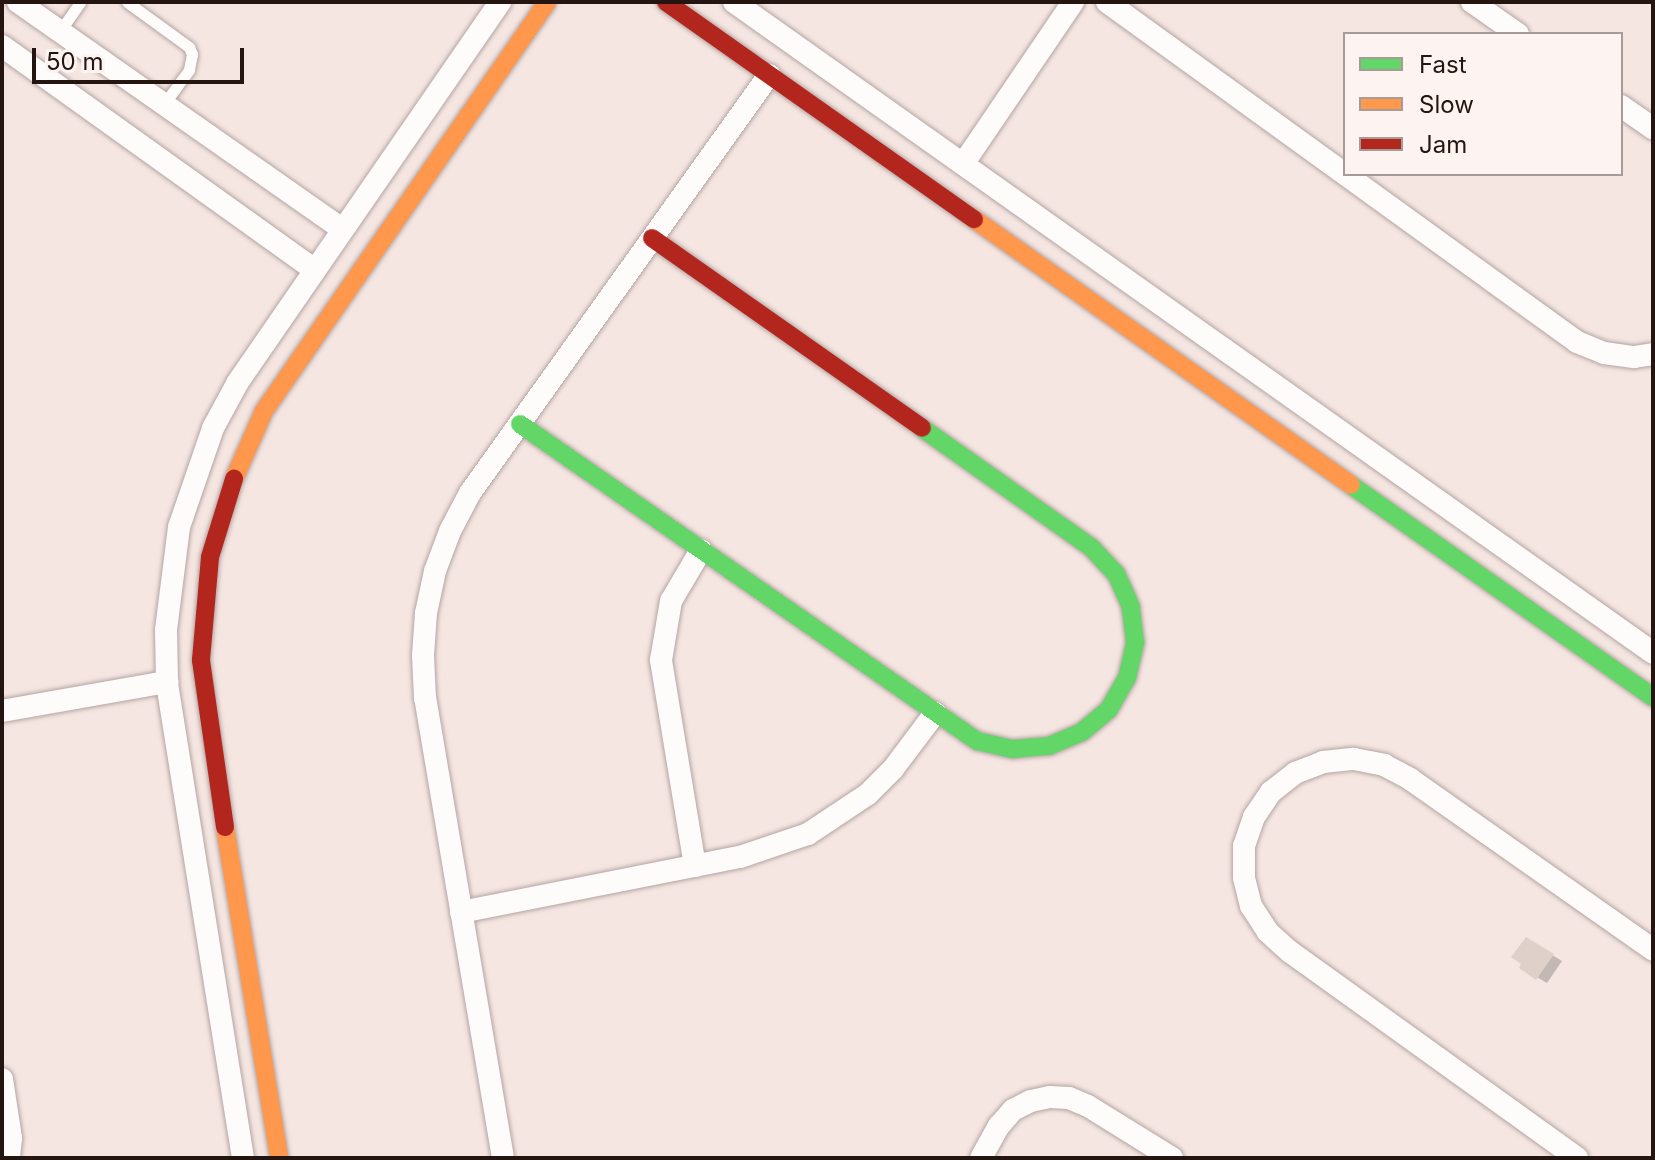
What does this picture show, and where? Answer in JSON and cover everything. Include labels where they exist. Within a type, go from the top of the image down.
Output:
[{"type":"street","points":[[18,2],[342,229]]},
{"type":"street","points":[[243,1158],[167,682],[166,630],[170,578],[194,477],[238,382],[500,2]]},
{"type":"street","points":[[279,1158],[206,712],[201,660],[210,557],[241,458],[264,411],[547,2]]},
{"type":"street","points":[[666,2],[1653,697]]},
{"type":"street","points":[[734,2],[1653,653]]},
{"type":"street","points":[[963,164],[1073,2]]},
{"type":"street","points":[[1107,2],[1343,173]]},
{"type":"street","points":[[1472,2],[1515,32]]},
{"type":"street","points":[[2,46],[313,269]]},
{"type":"street","points":[[503,1158],[425,698],[423,655],[426,613],[435,571],[450,531],[470,493],[769,75]]},
{"type":"street","points":[[1623,107],[1653,128]]},
{"type":"street","points":[[1348,176],[1577,342],[1604,353],[1634,357],[1653,354]]},
{"type":"street","points":[[520,424],[977,741],[1013,749],[1049,746],[1082,732],[1109,709],[1127,678],[1135,642],[1131,607],[1116,574],[1092,548],[652,238]]},
{"type":"street","points":[[1252,415],[1273,384]]},
{"type":"street","points":[[695,866],[661,660],[671,601],[701,550]]},
{"type":"street","points":[[2,711],[167,682]]},
{"type":"street","points":[[461,912],[775,847],[839,816],[893,769],[935,713]]},
{"type":"street","points":[[1577,1158],[1290,952],[1268,932],[1251,906],[1244,877],[1244,846],[1254,817],[1271,792],[1295,773],[1323,762],[1354,759],[1384,765],[1410,779],[1653,950]]},
{"type":"street","points":[[2,1079],[11,1138],[9,1158]]},
{"type":"street","points":[[981,1158],[999,1126],[1013,1110],[1031,1101],[1050,1097],[1069,1098],[1088,1106],[1172,1158]]},
{"type":"lane","points":[[60,31],[80,2]]},
{"type":"lane","points":[[127,2],[189,47],[192,54],[189,70],[164,104]]},
{"type":"building","points":[[1526,937],[1554,954],[1536,980],[1519,968],[1521,964],[1511,957]]},
{"type":"traffic: fast","points":[[520,424],[977,741],[1013,749],[1049,746],[1082,732],[1109,709],[1127,678],[1135,642],[1131,607],[1116,574],[1092,548],[922,428]]},
{"type":"traffic: fast","points":[[1351,485],[1653,697]]},
{"type":"traffic: slow","points":[[234,479],[264,411],[547,2]]},
{"type":"traffic: slow","points":[[974,219],[1351,485]]},
{"type":"traffic: slow","points":[[225,827],[279,1158]]},
{"type":"traffic: jam","points":[[666,2],[974,219]]},
{"type":"traffic: jam","points":[[652,238],[922,428]]},
{"type":"traffic: jam","points":[[225,827],[201,660],[210,557],[234,479]]}]
